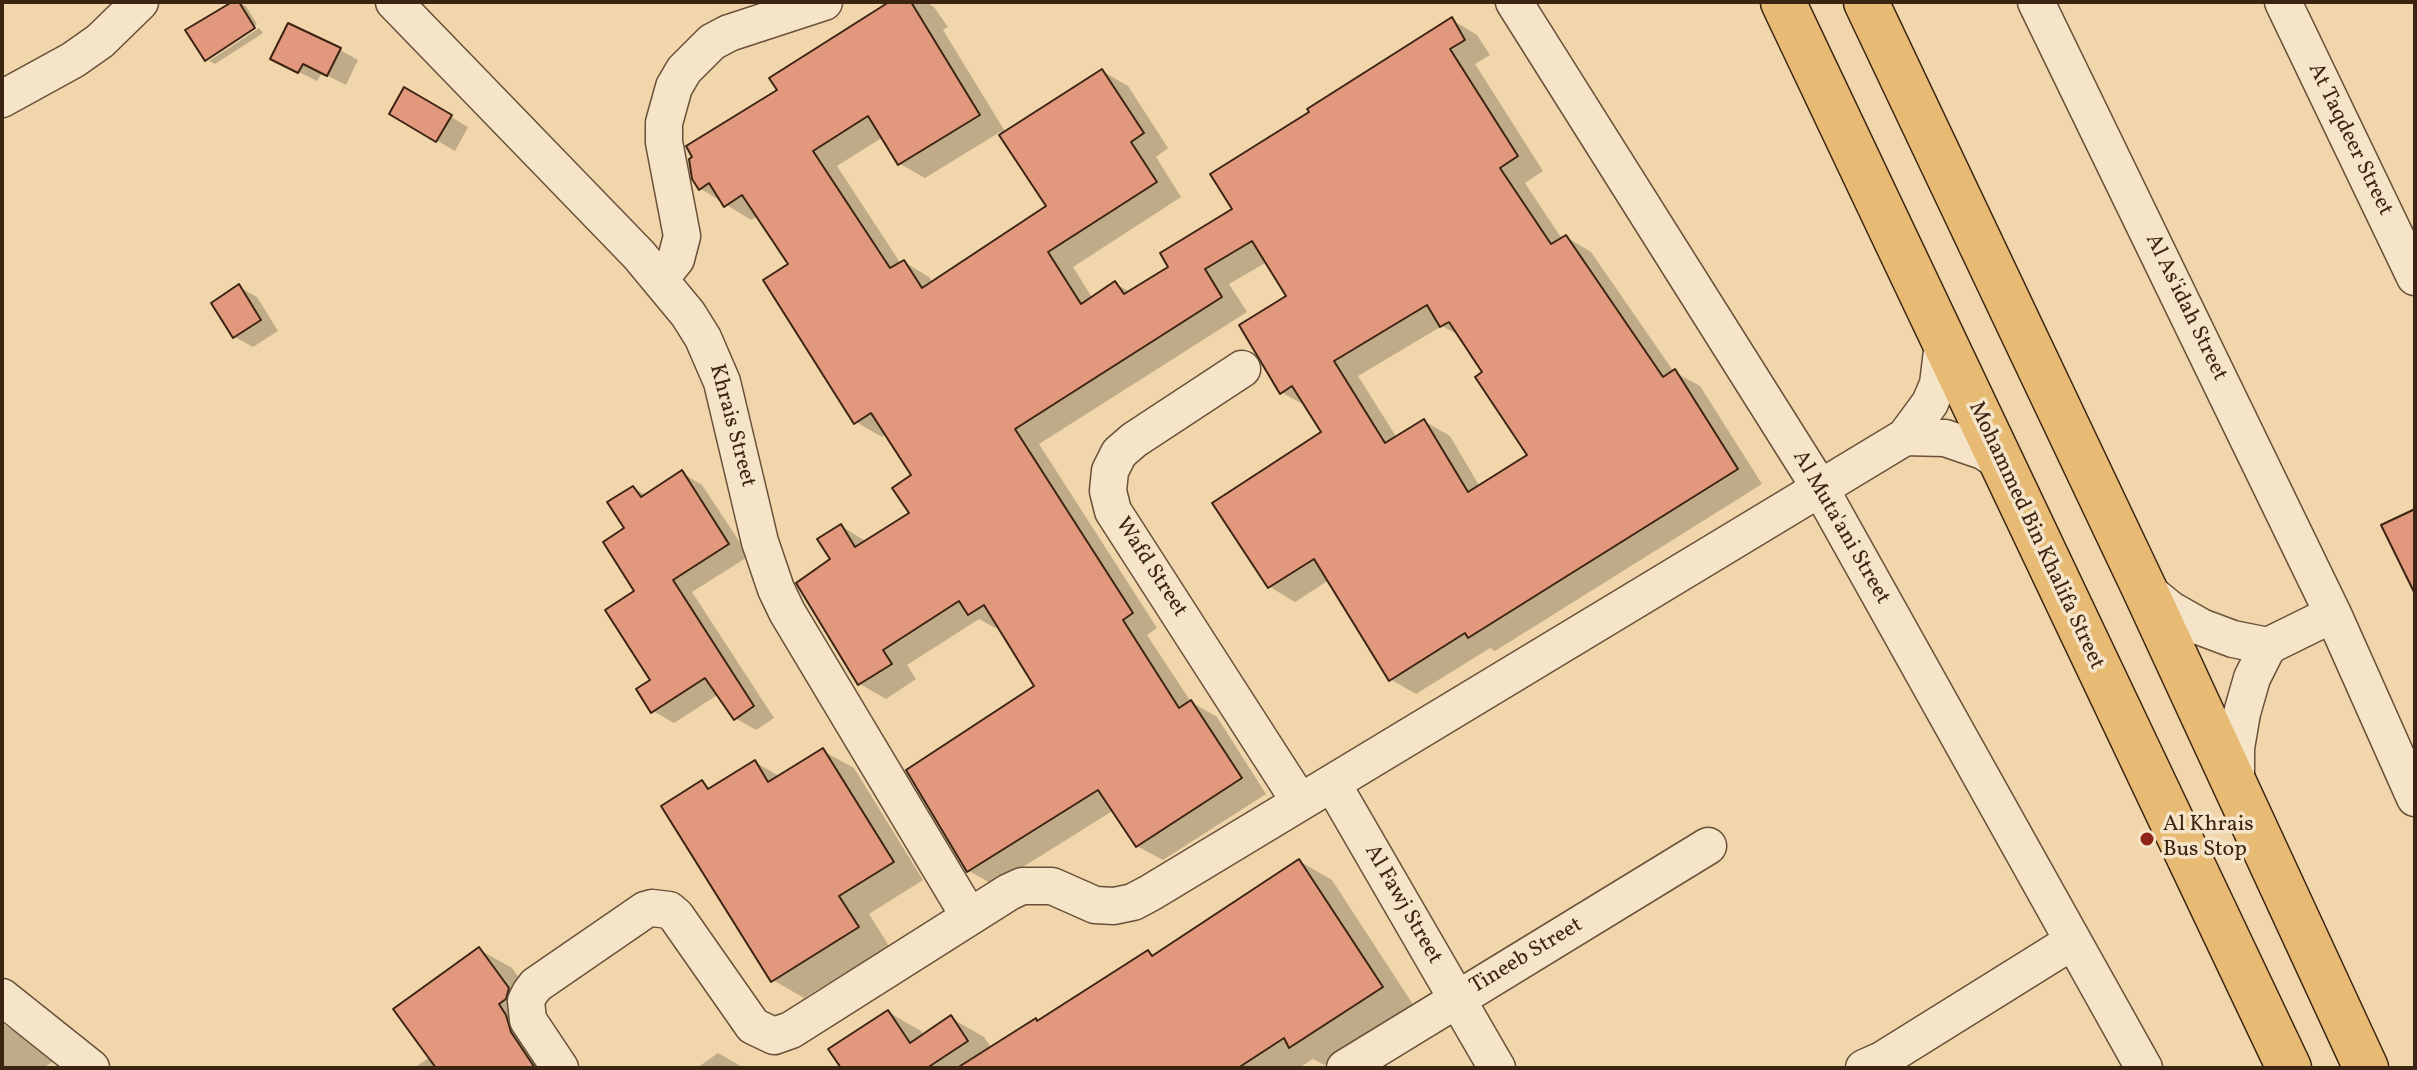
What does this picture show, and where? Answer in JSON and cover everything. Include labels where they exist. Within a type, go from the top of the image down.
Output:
[{"type":"highway","name":"Mohammed Bin Khalifa Street","points":[[1783,2],[2289,1068]]},
{"type":"highway","points":[[1866,2],[2236,784],[2366,1068]]},
{"type":"street","points":[[2,99],[82,54],[140,2]]},
{"type":"street","name":"Khrais Street","points":[[394,2],[660,279],[688,314],[703,338],[722,382],[763,554],[781,601],[969,916]]},
{"type":"street","points":[[660,279],[676,259],[682,236],[664,142],[664,123],[674,87],[684,70],[712,42],[729,33],[824,2]]},
{"type":"street","name":"Al Muta'ani Street","points":[[1514,2],[1820,488],[2144,1068]]},
{"type":"street","name":"Al As'idah Street","points":[[2036,2],[2333,614],[2415,798]]},
{"type":"street","name":"At Taqdeer Street","points":[[2283,2],[2415,277]]},
{"type":"street","points":[[560,1068],[528,1020],[526,1001],[530,993],[536,985],[645,910],[660,907],[676,916],[753,1026],[774,1036],[791,1030],[1009,892],[1037,884],[1052,886],[1095,905],[1114,906],[1133,902],[1905,437],[1930,403],[1938,384],[1943,343]]},
{"type":"street","name":"Wafd Street","points":[[1242,369],[1119,453],[1110,471],[1108,491],[1113,511],[1300,802]]},
{"type":"street","points":[[1905,437],[1945,438],[1983,451],[2000,462]]},
{"type":"street","points":[[2144,588],[2171,610],[2201,627],[2233,639],[2268,646]]},
{"type":"street","points":[[2236,784],[2236,748],[2242,713],[2252,678],[2268,646],[2333,614]]},
{"type":"street","name":"Al Fawj Street","points":[[1332,783],[1497,1068]]},
{"type":"street","name":"Tineeb Street","points":[[1345,1068],[1708,846]]},
{"type":"street","points":[[1864,1068],[1882,1060],[2073,941]]},
{"type":"street","points":[[2,997],[91,1068]]},
{"type":"building","points":[[232,2],[239,2],[255,28],[205,61],[185,30]]},
{"type":"building","points":[[889,2],[911,2],[980,115],[898,165],[868,116],[813,151],[890,268],[904,260],[922,288],[1046,206],[999,135],[1102,69],[1144,133],[1131,142],[1157,182],[1048,252],[1081,304],[1115,281],[1124,294],[1168,267],[1160,253],[1232,209],[1210,174],[1452,17],[1465,40],[1450,49],[1518,156],[1500,168],[1551,244],[1566,235],[1663,377],[1675,369],[1738,469],[1468,638],[1465,633],[1389,681],[1314,559],[1268,588],[1212,503],[1321,432],[1292,386],[1280,394],[1239,325],[1286,296],[1252,241],[1205,269],[1222,297],[1015,429],[1133,613],[1123,620],[1179,708],[1191,700],[1242,778],[1136,847],[1098,790],[967,872],[906,770],[1034,686],[984,605],[968,615],[959,601],[883,650],[892,664],[858,685],[796,583],[830,559],[817,539],[841,524],[855,547],[909,513],[892,488],[911,475],[871,413],[854,424],[763,280],[788,264],[742,195],[724,207],[709,183],[699,190],[692,179],[689,159],[692,157],[686,146],[777,90],[769,78]],"holes":[[[1427,305],[1440,327],[1449,322],[1482,372],[1475,377],[1527,455],[1468,492],[1424,419],[1385,443],[1334,361]]]},
{"type":"building","points":[[288,23],[341,48],[327,76],[303,64],[298,73],[270,59]]},
{"type":"building","points":[[404,87],[452,115],[436,142],[389,114]]},
{"type":"building","points":[[239,284],[261,320],[233,338],[211,303]]},
{"type":"building","points":[[682,470],[729,544],[673,580],[754,706],[734,720],[705,678],[651,713],[636,689],[650,680],[605,610],[634,591],[603,542],[624,528],[607,502],[633,486],[641,497]]},
{"type":"building","points":[[2415,509],[2415,594],[2381,525]]},
{"type":"building","points":[[823,748],[894,862],[839,896],[859,927],[771,982],[661,806],[702,780],[708,789],[755,760],[768,782]]},
{"type":"building","points":[[1299,859],[1383,987],[1289,1048],[1284,1038],[1238,1068],[957,1068],[1148,950],[1152,956]]},
{"type":"building","points":[[479,947],[509,988],[506,999],[499,1004],[511,1032],[535,1068],[436,1068],[393,1009]]},
{"type":"building","points":[[888,1010],[910,1043],[951,1015],[968,1041],[927,1068],[841,1068],[828,1049]]},
{"type":"place","name":"Al Khrais Bus Stop","points":[[2147,839]]}]
